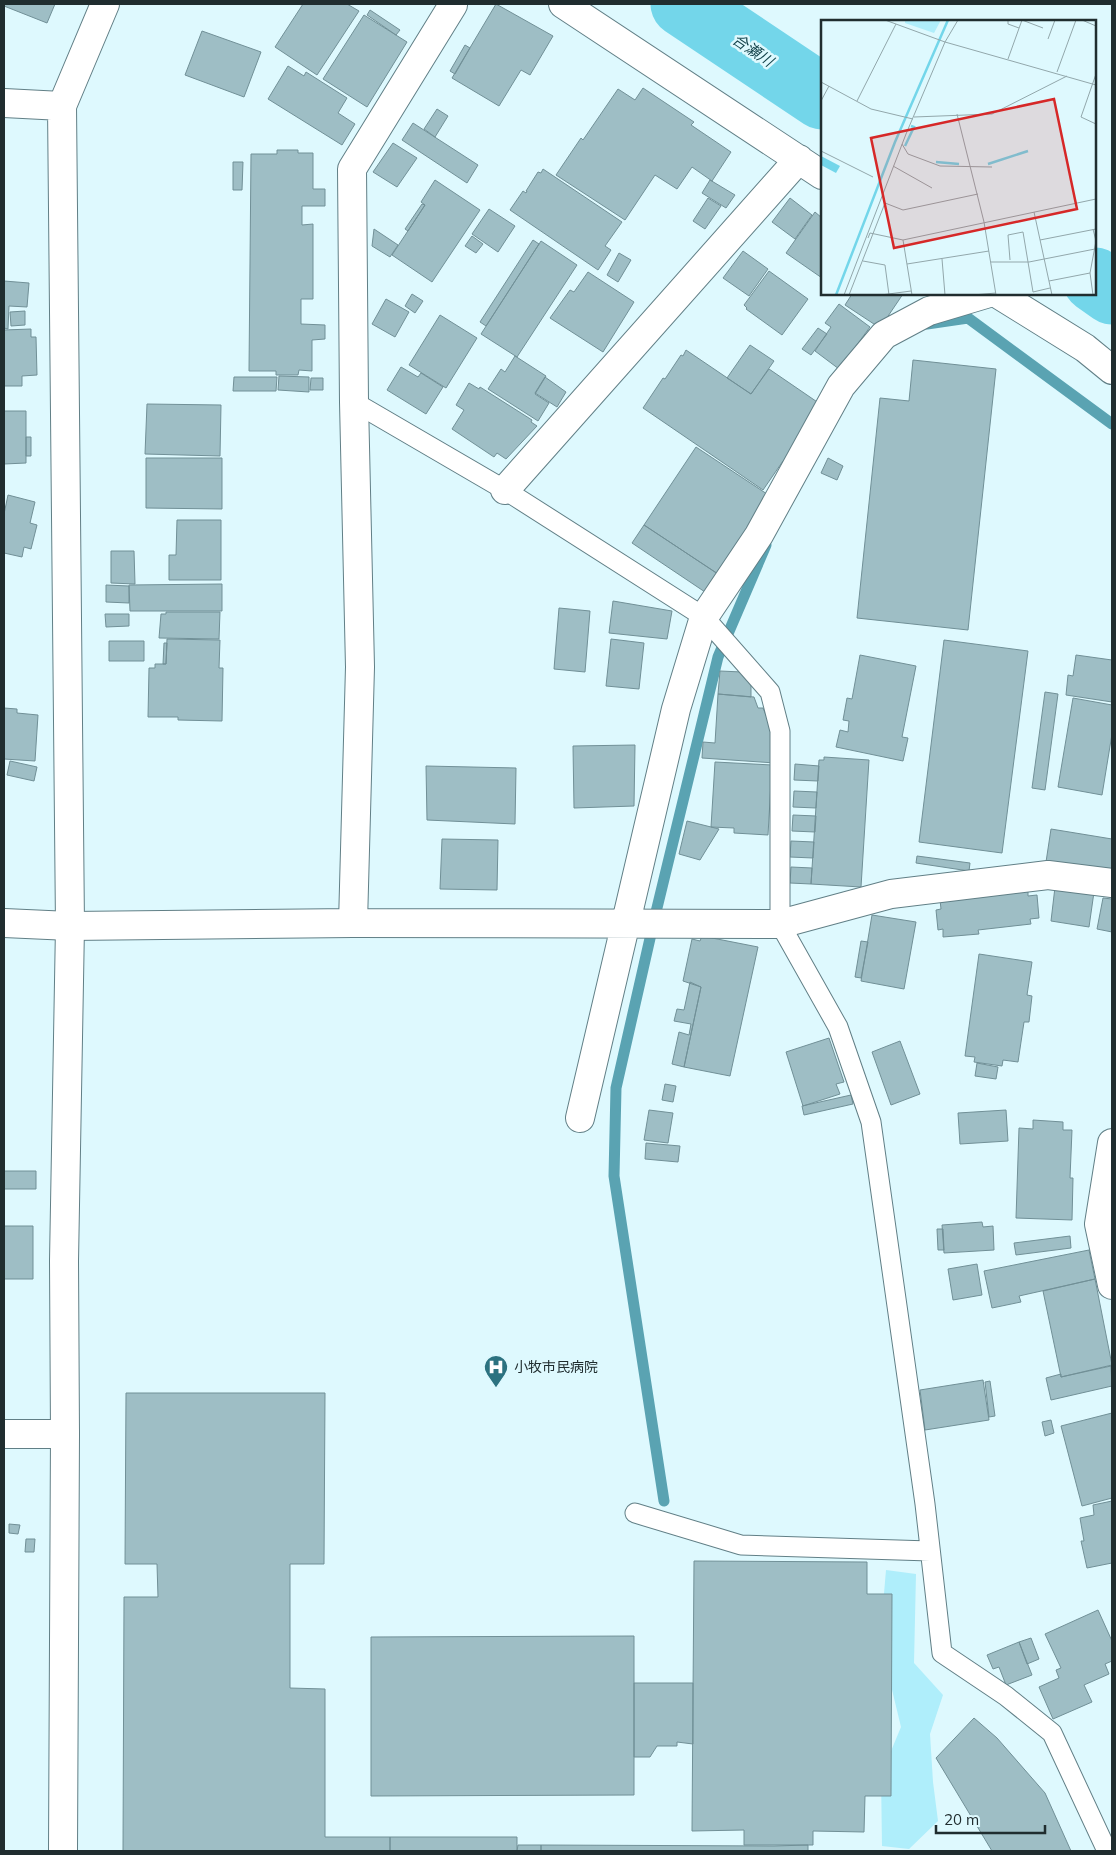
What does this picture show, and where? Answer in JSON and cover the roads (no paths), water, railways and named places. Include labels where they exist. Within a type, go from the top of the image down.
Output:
[{"type":"street","points":[[62,1851],[65,1434],[64,1261],[70,926],[62,106],[105,4]]},
{"type":"street","points":[[354,923],[360,667],[354,402],[352,169],[453,5],[451,4]]},
{"type":"street","points":[[562,4],[821,174]]},
{"type":"street","points":[[4,103],[62,106]]},
{"type":"street","points":[[505,490],[799,159]]},
{"type":"street","points":[[580,1118],[676,709],[704,617],[759,535],[841,386],[884,335],[929,311],[983,295]]},
{"type":"street","points":[[1000,295],[1085,348],[1112,370]]},
{"type":"street","points":[[4,923],[70,926],[354,923],[780,924],[901,892],[1048,875],[1112,883]]},
{"type":"street","points":[[1112,1143],[1099,1224],[1112,1285]]},
{"type":"street","points":[[4,1434],[65,1434]]},
{"type":"lane","points":[[354,402],[505,490],[704,617],[770,692],[780,731],[780,924],[838,1027],[871,1122],[926,1504],[942,1653],[1006,1696],[1052,1733],[1107,1851]]},
{"type":"lane","points":[[635,1512],[741,1545],[930,1551]]},
{"type":"waterway","name":"合瀬川","points":[[683,4],[821,96]]},
{"type":"waterway","name":"合瀬川","points":[[1096,281],[1112,292]]},
{"type":"waterway","points":[[927,324],[968,318],[1112,424]]},
{"type":"waterway","points":[[664,1501],[614,1176],[616,1088],[656,912],[718,657],[766,545]]},
{"type":"place","name":"小牧市民病院","points":[[496,1388]]}]
